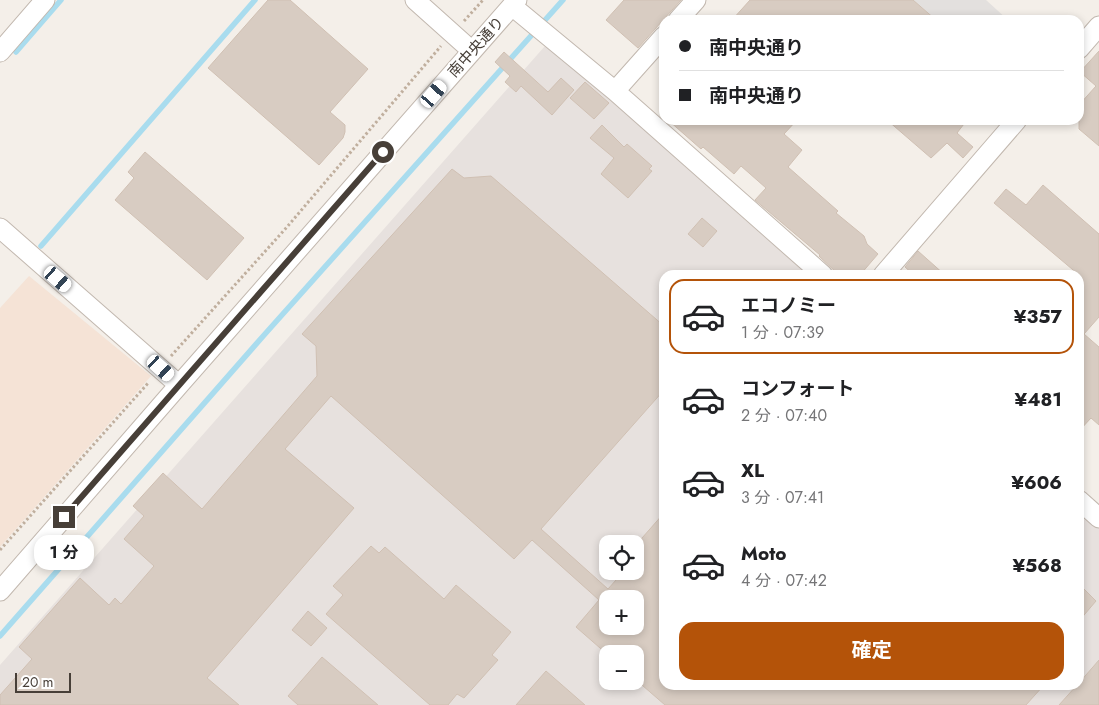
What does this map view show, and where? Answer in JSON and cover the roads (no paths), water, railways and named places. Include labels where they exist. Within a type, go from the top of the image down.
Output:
[{"type":"street","points":[[0,52],[45,0]]},
{"type":"street","points":[[415,0],[472,51]]},
{"type":"street","points":[[682,15],[696,0]]},
{"type":"street","points":[[515,3],[817,270]]},
{"type":"street","name":"南中央通り","points":[[0,591],[179,384],[515,3]]},
{"type":"street","points":[[1084,43],[1099,26]]},
{"type":"street","points":[[615,91],[659,42]]},
{"type":"street","points":[[887,270],[1014,125]]},
{"type":"street","points":[[0,228],[179,384]]},
{"type":"street","points":[[1084,504],[1098,515]]},
{"type":"waterway","points":[[16,52],[61,0]]},
{"type":"waterway","points":[[41,246],[255,0]]},
{"type":"waterway","points":[[0,636],[265,334],[563,0]]}]
